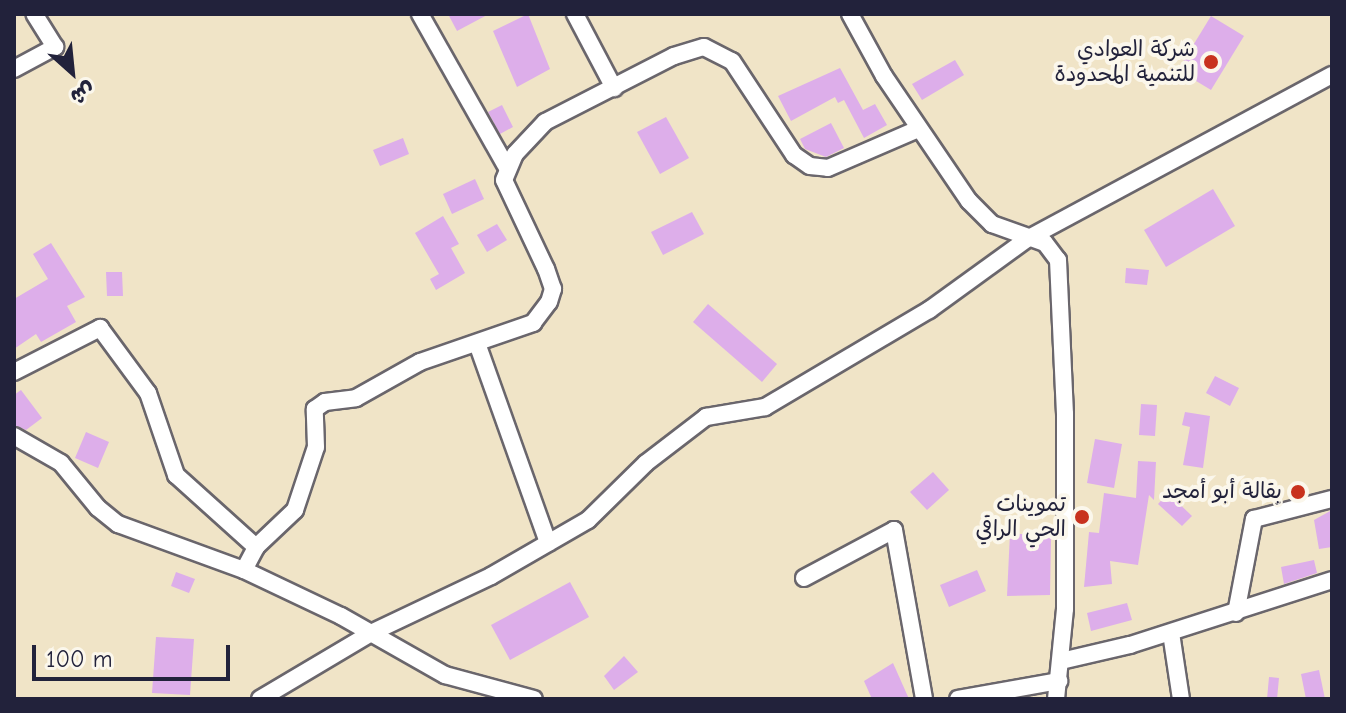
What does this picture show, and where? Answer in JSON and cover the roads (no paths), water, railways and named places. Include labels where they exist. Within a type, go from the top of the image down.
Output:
[{"type":"street","points":[[14,69],[55,47],[34,14]]},
{"type":"street","points":[[420,14],[507,168]]},
{"type":"street","points":[[575,14],[614,88]]},
{"type":"street","points":[[850,14],[918,129],[984,216],[1027,239],[1045,243],[1058,260],[1062,282],[1065,609],[1056,699]]},
{"type":"street","points":[[244,570],[256,547],[295,510],[316,447],[315,409],[325,402],[356,398],[420,362],[478,346],[533,323],[553,289],[505,190],[507,168],[545,122],[704,47],[732,61],[794,155],[810,166],[828,168],[918,129]]},
{"type":"street","points":[[260,699],[371,633],[588,520],[646,463],[706,417],[765,407],[929,310],[1027,239],[1332,75]]},
{"type":"street","points":[[14,372],[100,328],[148,393],[176,475],[256,547]]},
{"type":"street","points":[[478,346],[548,543]]},
{"type":"street","points":[[14,436],[61,463],[98,508],[118,524],[244,570],[371,633],[445,675],[534,699]]},
{"type":"street","points":[[1236,613],[1254,519],[1332,499]]},
{"type":"street","points":[[804,578],[894,530],[924,699]]},
{"type":"street","points":[[1061,661],[1171,633],[1332,580]]},
{"type":"street","points":[[1171,633],[1181,699]]},
{"type":"street","points":[[958,699],[1059,681]]},
{"type":"place","name":"شركة العوادي للتنمية المحدودة","points":[[1211,62]]},
{"type":"place","name":"بقالة أبو أمجد","points":[[1298,492]]},
{"type":"place","name":"تموينات الحي الراقي","points":[[1082,517]]}]
